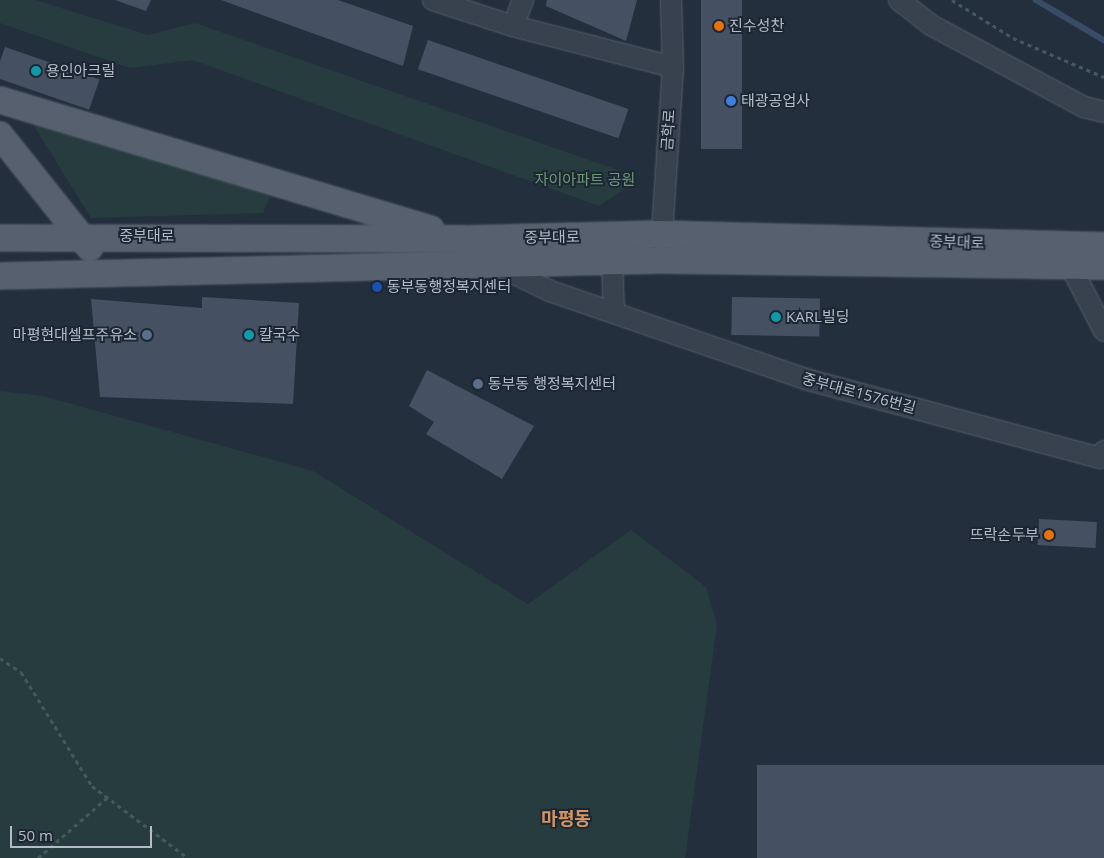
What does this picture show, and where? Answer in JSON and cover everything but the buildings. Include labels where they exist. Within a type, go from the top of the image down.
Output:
[{"type":"main road","points":[[0,100],[465,239]]},
{"type":"main road","points":[[0,135],[108,272]]},
{"type":"main road","name":"중부대로","points":[[0,238],[465,239],[660,234],[1104,246]]},
{"type":"main road","name":"중부대로","points":[[0,276],[661,260],[1104,266]]},
{"type":"street","points":[[433,0],[513,26],[673,68]]},
{"type":"street","points":[[513,26],[522,0]]},
{"type":"street","name":"금학로","points":[[661,260],[660,234],[673,68],[671,0]]},
{"type":"street","points":[[899,0],[932,25],[1084,107],[1104,112]]},
{"type":"street","points":[[612,261],[614,311]]},
{"type":"street","name":"중부대로1576번길","points":[[493,263],[550,291],[614,311],[805,379],[1103,456]]},
{"type":"street","points":[[1070,265],[1104,330]]},
{"type":"path","points":[[952,0],[1013,38],[1104,77]]},
{"type":"path","points":[[0,658],[21,672],[67,739],[89,781],[108,798],[188,858]]},
{"type":"path","points":[[38,858],[108,798]]},
{"type":"green space","name":"자이아파트 공원","points":[[0,0],[35,0],[148,35],[195,23],[632,175],[624,189],[599,206],[193,60],[130,68],[0,23]]},
{"type":"green space","points":[[29,118],[270,196],[263,213],[91,218]]},
{"type":"green space","points":[[0,391],[43,396],[313,471],[528,604],[631,530],[706,587],[717,625],[685,858],[0,858]]},
{"type":"waterway","points":[[1036,0],[1104,40]]},
{"type":"place","name":"진수성찬","points":[[719,26]]},
{"type":"place","name":"용인아크릴","points":[[36,71]]},
{"type":"place","name":"태광공업사","points":[[731,101]]},
{"type":"place","name":"동부동행정복지센터","points":[[377,287]]},
{"type":"place","name":"KARL빌딩","points":[[776,317]]},
{"type":"place","name":"마평현대셀프주유소","points":[[147,335]]},
{"type":"place","name":"칼국수","points":[[249,335]]},
{"type":"place","name":"동부동 행정복지센터","points":[[478,384]]},
{"type":"place","name":"뜨락손두부","points":[[1049,535]]},
{"type":"district","name":"마평동","points":[[566,818]]}]
